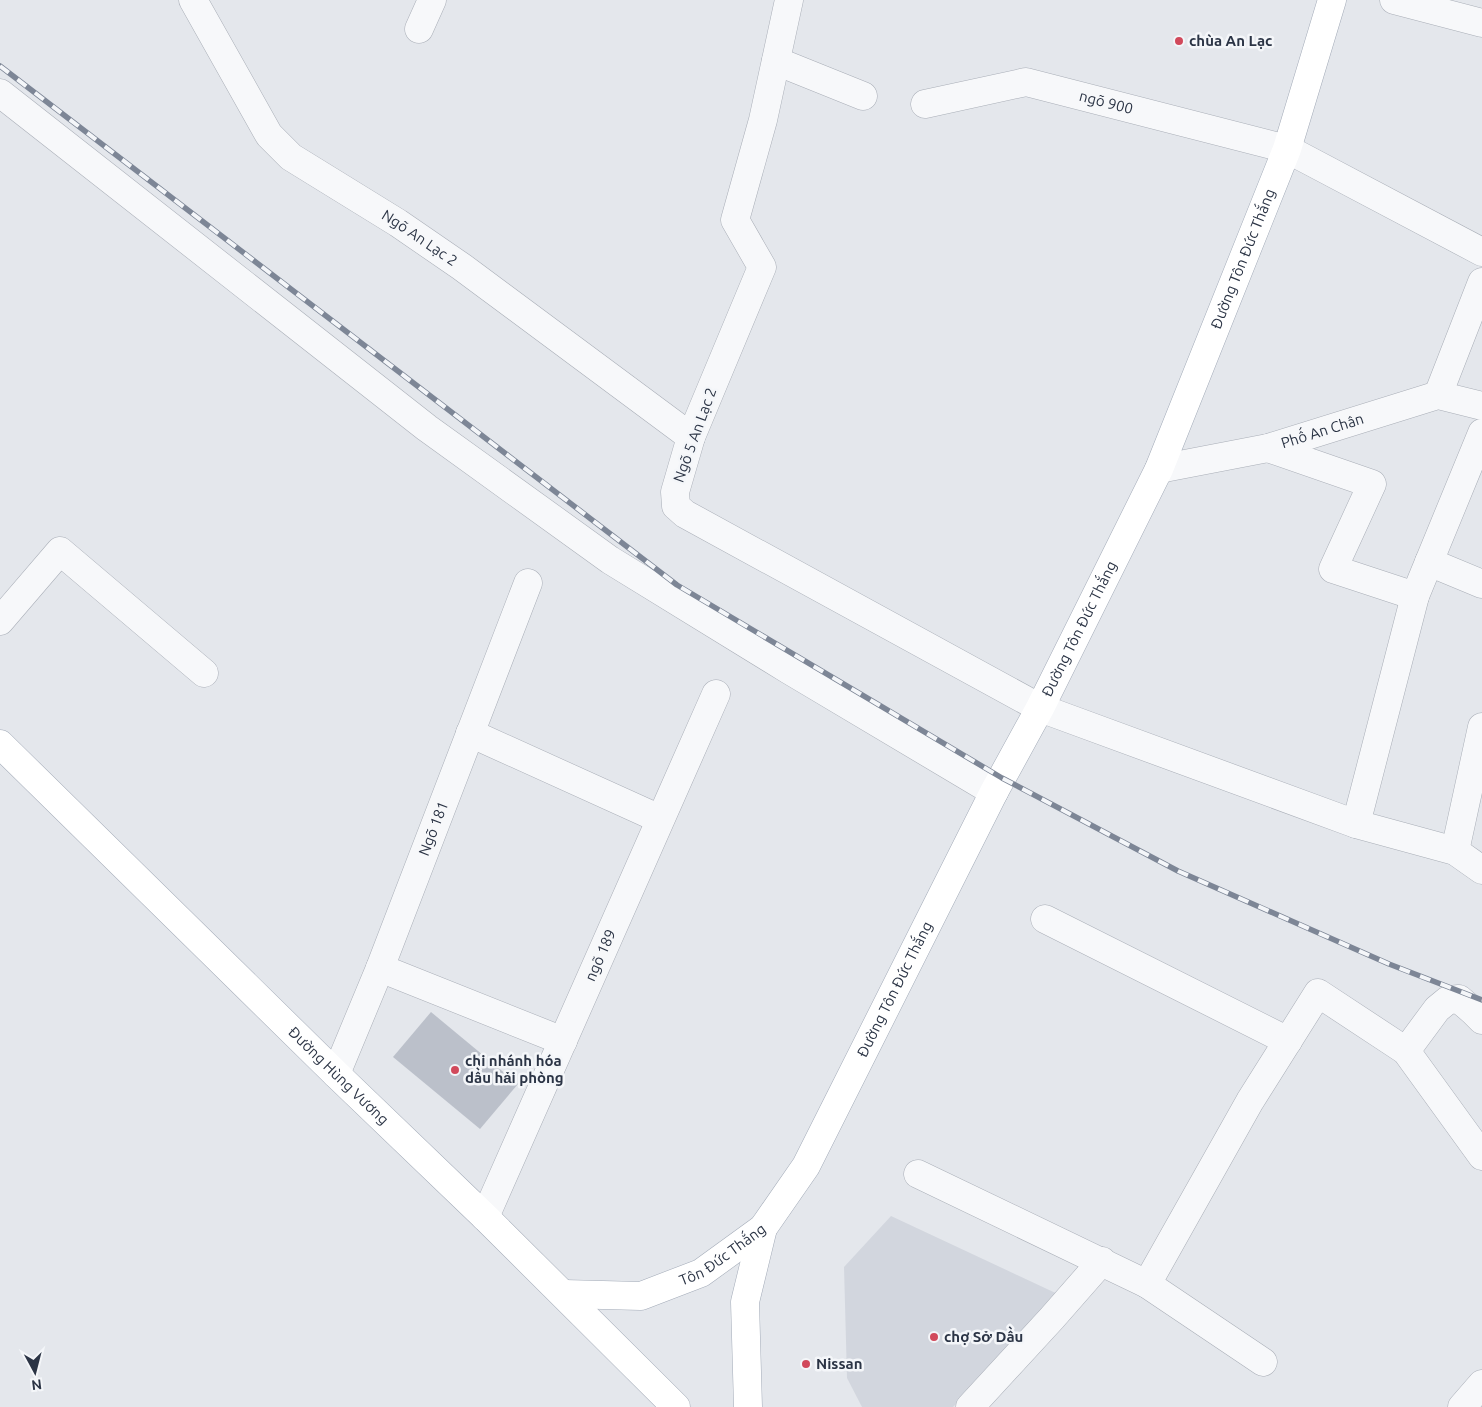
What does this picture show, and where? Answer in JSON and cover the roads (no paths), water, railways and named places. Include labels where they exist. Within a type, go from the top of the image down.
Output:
[{"type":"main road","name":"Đường Tôn Đức Thắng","points":[[763,1228],[806,1166],[994,792],[1040,708],[1159,469],[1287,149],[1332,0]]},
{"type":"main road","name":"Đường Hùng Vương","points":[[0,744],[336,1074],[564,1294],[676,1407]]},
{"type":"main road","name":"Tôn Đức Thắng","points":[[564,1294],[641,1296],[701,1273],[763,1228]]},
{"type":"main road","name":"Tôn Đức Thắng","points":[[748,1407],[745,1302],[763,1228]]},
{"type":"street","name":"Ngõ An Lạc 2","points":[[193,0],[269,135],[291,157],[398,223],[691,437]]},
{"type":"street","points":[[419,29],[432,0]]},
{"type":"street","name":"Ngõ 5 An Lạc 2","points":[[789,0],[763,120],[735,220],[762,268],[691,437],[675,492],[676,506],[685,514],[1040,708],[1356,824],[1455,851],[1482,870]]},
{"type":"street","points":[[1394,0],[1482,23]]},
{"type":"street","points":[[776,61],[863,96]]},
{"type":"street","name":"ngõ 900","points":[[925,104],[1026,82],[1287,149],[1482,252]]},
{"type":"street","points":[[0,93],[426,428],[610,560],[789,670],[994,792]]},
{"type":"street","points":[[1482,282],[1438,395],[1482,406]]},
{"type":"street","name":"Phố An Chân","points":[[1159,469],[1268,448],[1438,395]]},
{"type":"street","points":[[1356,824],[1415,596],[1482,433]]},
{"type":"street","points":[[1268,448],[1372,484],[1333,570],[1415,596]]},
{"type":"street","points":[[0,621],[60,551],[204,673]]},
{"type":"street","points":[[1429,562],[1482,584]]},
{"type":"street","name":"Ngõ 181","points":[[336,1074],[380,968],[528,583]]},
{"type":"street","name":"ngõ 189","points":[[485,1217],[716,694]]},
{"type":"street","points":[[1455,851],[1482,727]]},
{"type":"street","points":[[470,733],[660,819]]},
{"type":"street","points":[[1045,919],[1288,1041]]},
{"type":"street","points":[[380,968],[563,1041]]},
{"type":"street","points":[[1147,1284],[1250,1101],[1318,994],[1406,1051],[1482,1156]]},
{"type":"street","points":[[1406,1051],[1437,1009],[1448,1000],[1459,999],[1482,1020]]},
{"type":"street","points":[[918,1174],[1147,1284],[1263,1362]]},
{"type":"street","points":[[970,1407],[1102,1261]]},
{"type":"street","points":[[1462,1407],[1482,1384]]},
{"type":"railway","points":[[0,66],[677,585],[1002,778],[1178,871],[1389,964],[1482,1000]]},
{"type":"place","name":"chùa An Lạc","points":[[1179,41]]},
{"type":"place","name":"chi nhánh hóa dầu hải phòng","points":[[455,1070]]},
{"type":"place","name":"chợ Sở Dầu","points":[[934,1337]]},
{"type":"place","name":"Nissan","points":[[806,1364]]}]
